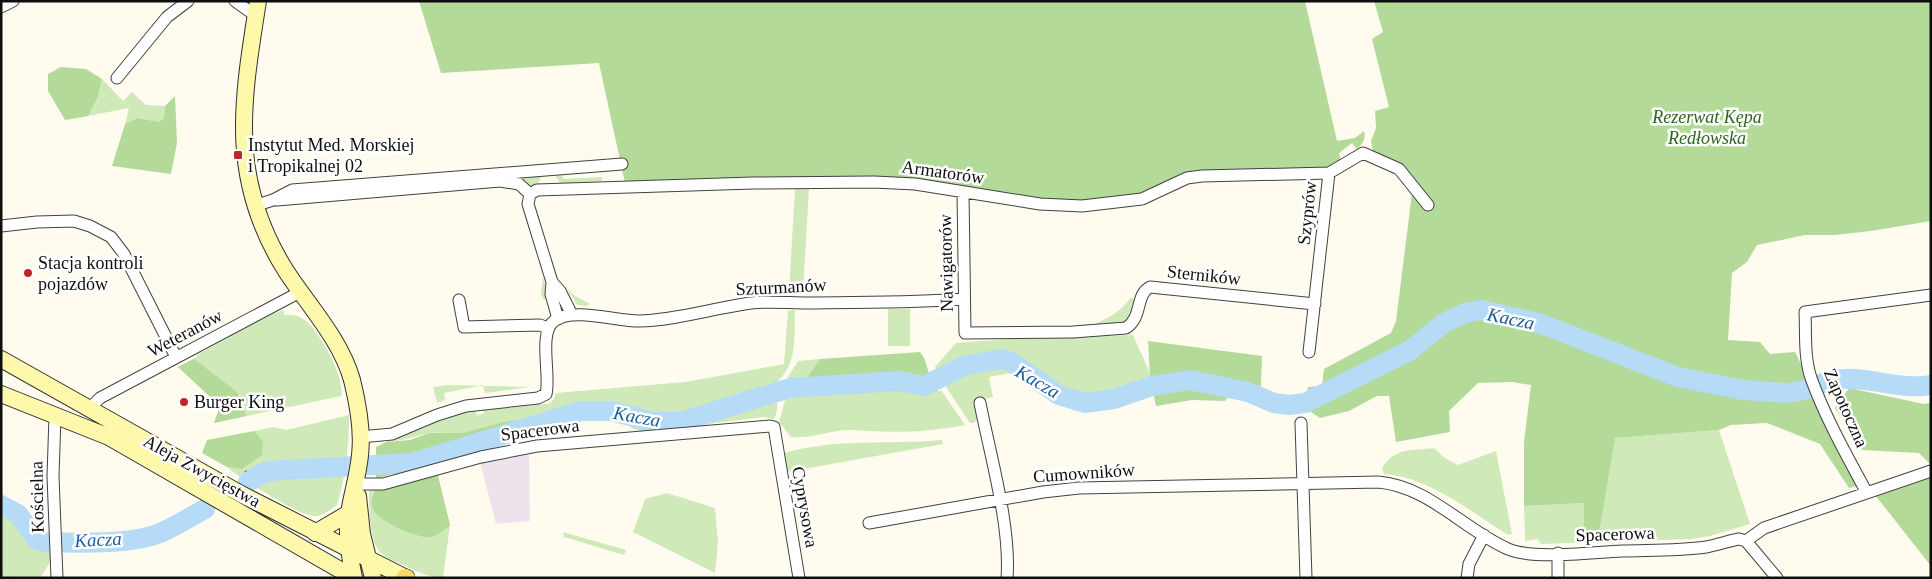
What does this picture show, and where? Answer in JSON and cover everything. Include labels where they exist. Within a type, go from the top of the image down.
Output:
[{"type":"main road","points":[[257,8],[244,101],[244,155],[254,206],[274,251],[332,338],[351,378],[360,445],[357,482],[349,514],[348,550],[354,578]]},
{"type":"main road","name":"Aleja Zwycięstwa","points":[[1,359],[315,533],[406,578]]},
{"type":"main road","name":"Aleja Zwycięstwa","points":[[1,394],[109,437],[354,578]]},
{"type":"main road","points":[[357,482],[362,534],[373,578]]},
{"type":"main road","points":[[315,533],[349,514]]},
{"type":"main road","points":[[354,578],[367,565],[368,560]]},
{"type":"street","points":[[1,7],[13,1]]},
{"type":"street","points":[[116,78],[167,17],[188,1]]},
{"type":"street","points":[[235,1],[257,8]]},
{"type":"street","name":"Szyprów","points":[[1309,352],[1329,173],[1363,153],[1399,169],[1428,205]]},
{"type":"street","points":[[254,206],[273,200],[292,190],[622,164]]},
{"type":"street","points":[[546,170],[548,190]]},
{"type":"street","name":"Armatorów","points":[[530,194],[537,190],[753,182],[874,182],[914,184],[1040,204],[1082,206],[1142,199],[1187,178],[1329,173]]},
{"type":"street","points":[[273,200],[500,181],[519,184],[530,194],[528,204],[552,282],[551,294],[558,319]]},
{"type":"street","name":"Nawigatorów","points":[[963,192],[963,299],[965,333]]},
{"type":"street","points":[[1,226],[37,222],[74,221],[100,230],[118,244],[176,358]]},
{"type":"street","points":[[552,282],[560,291],[572,315]]},
{"type":"street","name":"Sterników","points":[[965,333],[1094,331],[1126,328],[1132,324],[1137,316],[1143,293],[1150,287],[1315,304]]},
{"type":"street","name":"Weteranów","points":[[90,408],[100,398],[300,292]]},
{"type":"street","name":"Zapotoczna","points":[[1867,493],[1827,416],[1811,377],[1807,358],[1805,312],[1931,295]]},
{"type":"street","name":"Szturmanów","points":[[548,328],[558,319],[572,315],[628,321],[657,320],[752,303],[963,299]]},
{"type":"street","points":[[360,445],[437,415],[466,406],[538,398],[546,394],[548,387],[546,340],[548,328],[540,325],[464,327],[459,300]]},
{"type":"street","points":[[980,403],[999,500],[1007,552],[1007,578]]},
{"type":"street","name":"Kościelna","points":[[55,416],[53,476],[57,578]]},
{"type":"street","points":[[1301,423],[1306,578]]},
{"type":"street","name":"Spacerowa","points":[[357,482],[383,484],[481,457],[537,446],[762,426],[774,427],[777,443]]},
{"type":"street","name":"Cyprysowa","points":[[777,443],[799,578]]},
{"type":"street","points":[[1777,578],[1746,541],[1764,528],[1931,471]]},
{"type":"street","name":"Cumowników","points":[[869,523],[1079,488],[1304,482]]},
{"type":"street","name":"Spacerowa","points":[[1304,482],[1378,482],[1395,484],[1414,491],[1484,536],[1509,549],[1522,552],[1558,553],[1690,548],[1739,539],[1746,541]]},
{"type":"street","points":[[1467,578],[1469,564],[1484,536]]},
{"type":"street","points":[[1558,553],[1558,578]]},
{"type":"shaded area","points":[[529,452],[530,521],[496,524],[480,462]]},
{"type":"green space","points":[[419,1],[1305,1],[1337,141],[1355,138],[1364,131],[1365,136],[1357,149],[1352,143],[1339,153],[1341,162],[1334,167],[1197,171],[1179,176],[1139,194],[1067,202],[959,187],[625,183],[599,63],[441,73]]},
{"type":"green space","name":"Rezerwat Kępa Redłowska","points":[[1374,1],[1931,1],[1931,221],[1835,235],[1805,235],[1757,245],[1747,262],[1732,273],[1728,340],[1760,342],[1770,354],[1795,352],[1805,372],[1814,400],[1857,486],[1849,488],[1820,444],[1767,423],[1731,425],[1719,430],[1615,438],[1598,539],[1584,539],[1584,503],[1524,506],[1524,442],[1531,385],[1512,382],[1478,383],[1449,411],[1450,432],[1396,442],[1389,396],[1377,396],[1349,411],[1320,418],[1305,408],[1308,387],[1322,386],[1324,369],[1391,333],[1396,321],[1412,193],[1419,188],[1373,152],[1371,141],[1376,128],[1375,111],[1389,107],[1372,39],[1383,32]]},
{"type":"green space","points":[[61,67],[86,69],[102,79],[98,97],[88,116],[65,120],[48,91],[48,74]]},
{"type":"green space","points":[[102,79],[123,101],[132,92],[146,105],[165,106],[164,118],[159,122],[137,118],[125,124],[129,108],[88,116],[98,97]]},
{"type":"green space","points":[[175,96],[177,143],[171,174],[112,166],[125,124],[137,118],[159,122],[164,118],[165,106]]},
{"type":"green space","points":[[557,174],[561,174],[564,179],[602,177],[602,181],[561,184],[556,177]]},
{"type":"green space","points":[[513,176],[540,176],[541,178],[537,184],[531,186],[523,179]]},
{"type":"green space","points":[[795,188],[809,188],[803,291],[789,292]]},
{"type":"green space","points":[[543,277],[549,298],[544,300],[541,294]]},
{"type":"green space","points":[[566,287],[575,296],[590,304],[586,306],[577,305]]},
{"type":"green space","points":[[1130,298],[1139,299],[1136,310],[1125,324],[1093,329],[1092,325],[1119,311]]},
{"type":"green space","points":[[888,309],[910,309],[910,346],[888,346]]},
{"type":"green space","points":[[284,310],[284,315],[295,315],[303,319],[312,327],[325,345],[340,379],[341,396],[214,423],[220,406],[178,367],[272,314]]},
{"type":"green space","points":[[795,310],[791,359],[783,376],[776,383],[776,389],[707,413],[665,419],[655,418],[620,405],[582,405],[556,412],[539,422],[529,420],[510,421],[463,433],[428,433],[386,442],[446,417],[475,410],[477,415],[483,414],[484,410],[550,403],[556,393],[685,382],[784,364],[788,311]]},
{"type":"green space","points":[[1133,335],[1149,371],[1151,383],[1103,395],[1084,396],[1070,393],[1039,372],[1012,358],[1003,357],[974,361],[939,377],[935,367],[956,343],[1008,339]]},
{"type":"green space","points":[[1148,341],[1262,356],[1261,386],[1237,383],[1225,401],[1192,400],[1156,406],[1150,377]]},
{"type":"green space","points":[[920,352],[932,380],[921,382],[875,379],[801,386],[820,359]]},
{"type":"green space","points":[[194,359],[237,392],[246,416],[214,423],[220,406],[178,367]]},
{"type":"green space","points":[[820,359],[801,386],[783,385],[798,361]]},
{"type":"green space","points":[[999,362],[1015,367],[1016,372],[989,377],[993,397],[975,401],[978,418],[974,423],[970,423],[942,381],[961,369]]},
{"type":"green space","points":[[448,385],[479,386],[444,393],[445,400],[437,403],[433,387]]},
{"type":"green space","points":[[899,385],[925,389],[934,385],[939,392],[941,390],[965,425],[909,432],[845,430],[807,437],[791,437],[779,422],[785,400],[783,394],[816,389]]},
{"type":"green space","points":[[483,386],[530,387],[485,393]]},
{"type":"green space","points":[[1849,388],[1924,404],[1931,403],[1931,465],[1919,453],[1862,450],[1835,408]]},
{"type":"green space","points":[[777,395],[777,411],[774,419],[764,417],[644,432],[633,429],[621,418],[653,425],[678,425]]},
{"type":"green space","points":[[349,415],[343,483],[337,505],[323,514],[313,516],[305,514],[282,503],[227,467],[234,468],[263,441],[254,431],[273,427],[286,430]]},
{"type":"green space","points":[[528,418],[539,422],[539,428],[528,434],[484,444],[376,479],[376,447],[386,442],[410,440],[429,433],[463,433]]},
{"type":"green space","points":[[1719,430],[1750,524],[1710,536],[1692,539],[1541,544],[1537,539],[1525,541],[1524,506],[1584,503],[1584,539],[1614,438]]},
{"type":"green space","points":[[254,431],[263,441],[262,455],[242,469],[227,467],[202,453],[207,440]]},
{"type":"green space","points":[[942,440],[943,444],[787,472],[784,453],[823,445]]},
{"type":"green space","points":[[1434,448],[1445,458],[1458,465],[1496,451],[1512,534],[1508,535],[1434,489],[1418,482],[1384,474],[1382,468],[1393,456],[1405,451]]},
{"type":"green space","points":[[437,472],[450,525],[443,578],[420,572],[391,560],[382,554],[374,542],[370,516],[369,491]]},
{"type":"green space","points":[[437,472],[450,525],[445,530],[429,537],[420,536],[396,527],[376,514],[372,506],[375,490]]},
{"type":"green space","points":[[1931,475],[1931,566],[1875,495]]},
{"type":"green space","points":[[667,493],[715,508],[718,542],[715,573],[633,532],[645,499]]},
{"type":"green space","points":[[1,507],[17,516],[35,541],[39,544],[51,546],[52,559],[40,578],[29,578],[1,571]]},
{"type":"green space","points":[[563,532],[626,550],[624,555],[564,537]]},
{"type":"green space","points":[[1,571],[29,578],[1,578]]},
{"type":"waterway","name":"Kacza","points":[[248,482],[265,472],[282,470],[412,463],[581,411],[611,411],[653,422],[680,422],[790,388],[900,381],[924,386],[966,365],[1002,359],[1011,362],[1059,395],[1085,403],[1114,399],[1152,386],[1189,380],[1248,392],[1274,403],[1289,405],[1305,403],[1409,351],[1444,323],[1465,313],[1481,310],[1539,323],[1678,377],[1743,390],[1787,393],[1809,389]]},
{"type":"waterway","name":"Kacza","points":[[1818,385],[1832,380],[1846,379],[1860,379],[1902,386],[1931,385]]},
{"type":"waterway","points":[[246,472],[260,475]]},
{"type":"waterway","name":"Kacza","points":[[1,505],[18,514],[37,540],[72,543],[134,540],[148,537],[171,528],[205,509]]},
{"type":"place","name":"Instytut Med. Morskiej i Tropikalnej 02","points":[[238,155]]},
{"type":"place","name":"Stacja kontroli pojazdów","points":[[28,273]]},
{"type":"place","name":"Burger King","points":[[184,402]]}]
